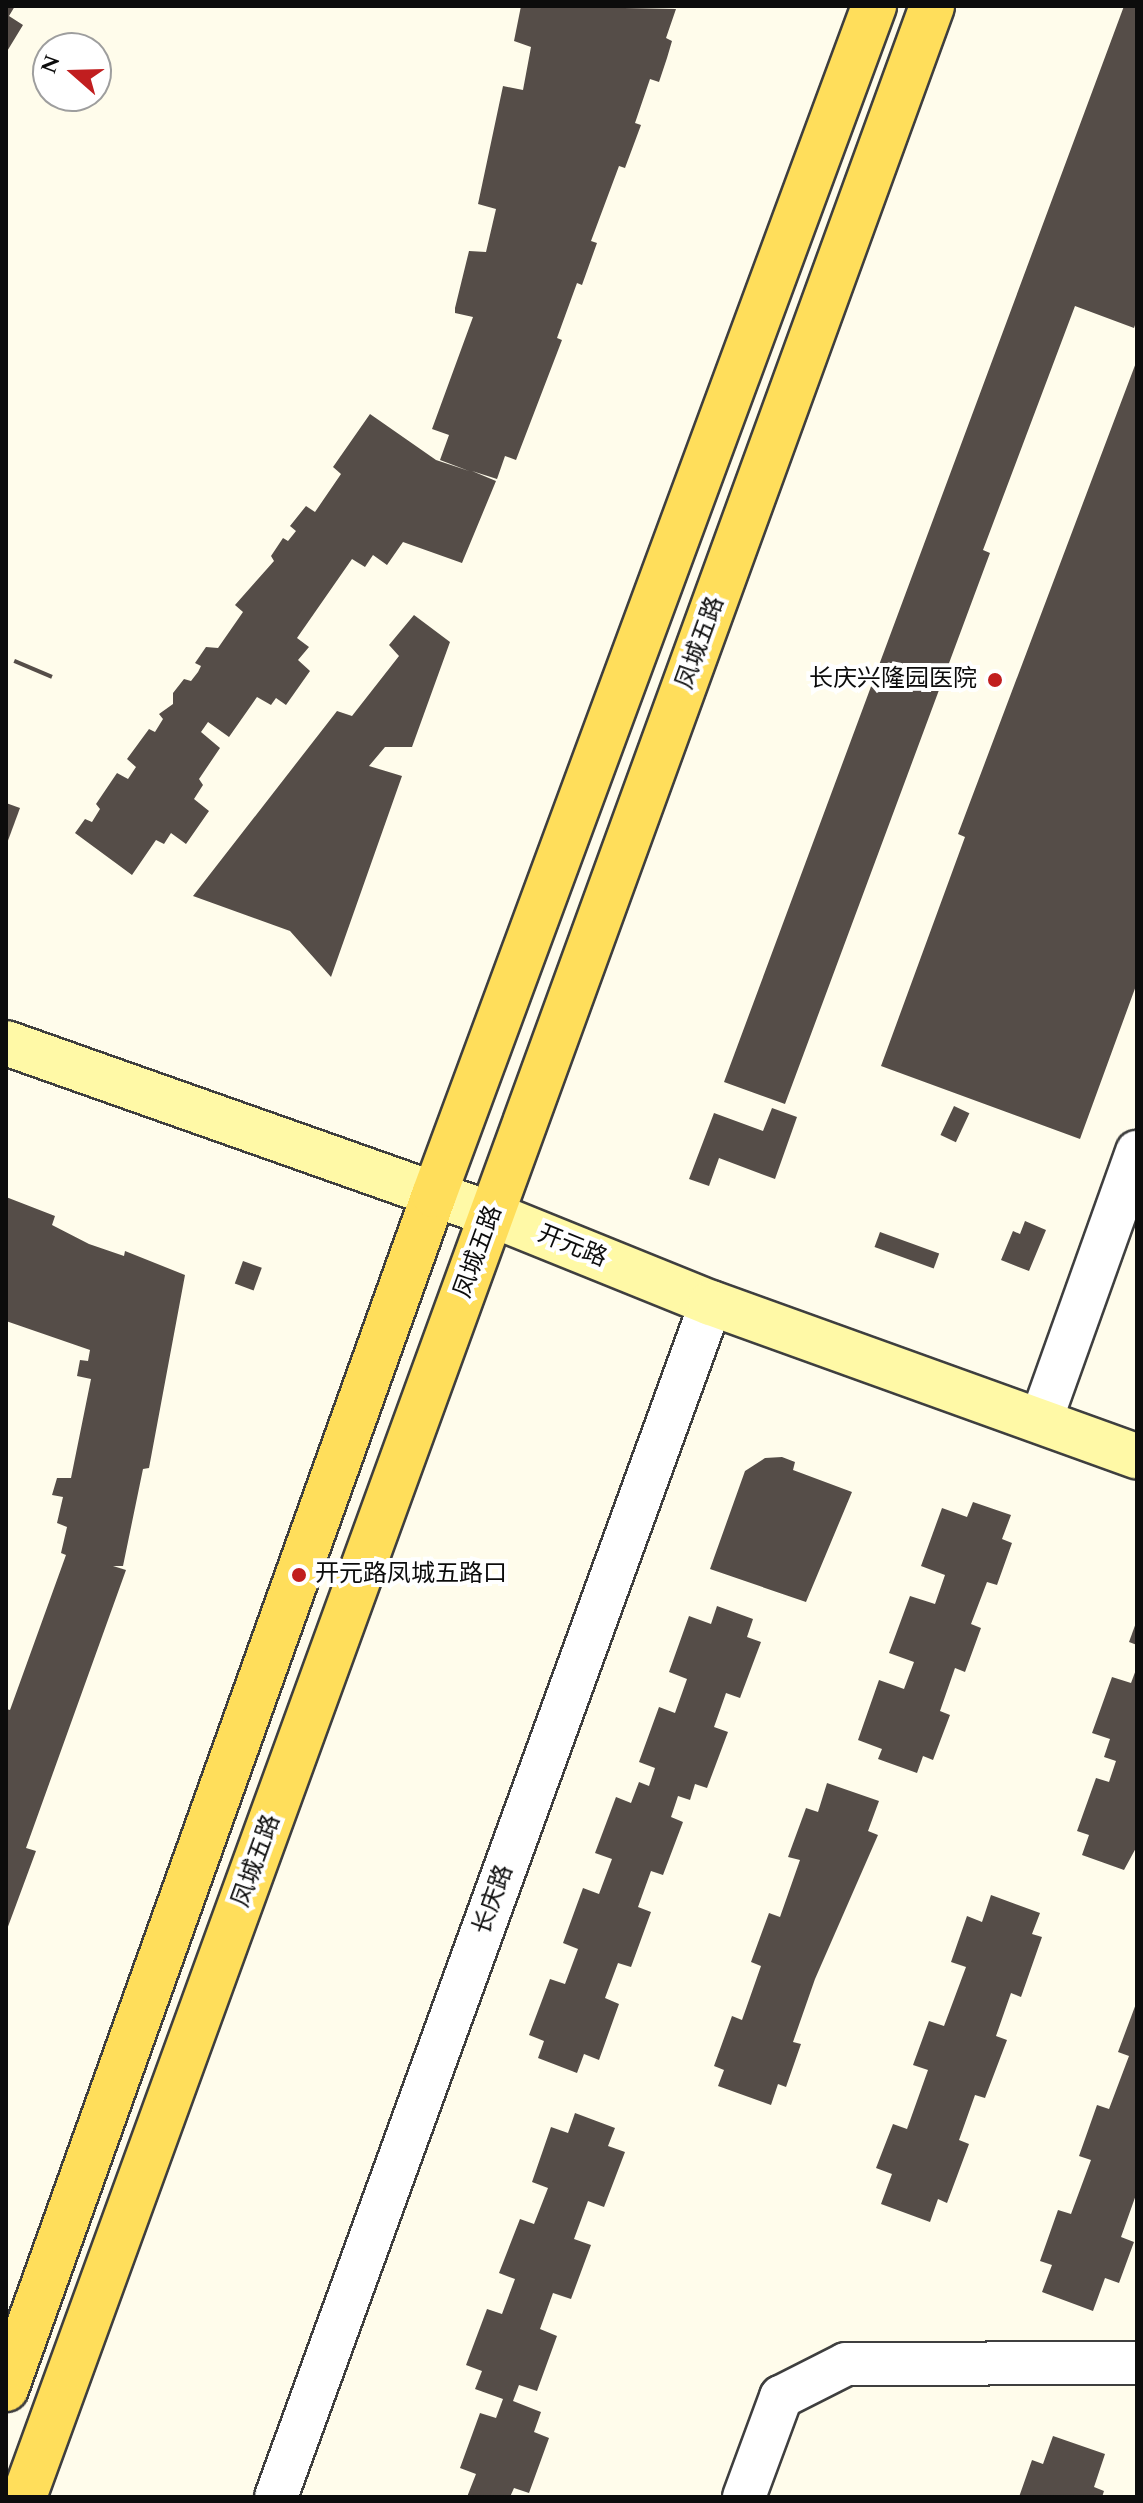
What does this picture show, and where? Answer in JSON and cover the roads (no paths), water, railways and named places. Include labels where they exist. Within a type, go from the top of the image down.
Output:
[{"type":"main road","points":[[6,2389],[434,1195],[874,6]]},
{"type":"main road","name":"凤城五路","points":[[24,2497],[932,6]]},
{"type":"street","name":"开元路","points":[[6,1043],[493,1215],[711,1303],[1137,1456]]},
{"type":"street","points":[[1041,1420],[1137,1152]]},
{"type":"street","name":"长庆路","points":[[276,2497],[711,1303]]},
{"type":"street","points":[[744,2497],[781,2397],[846,2364],[1137,2363]]},
{"type":"place","name":"长庆兴隆园医院","points":[[995,680]]},
{"type":"place","name":"开元路凤城五路口","points":[[299,1575]]}]
